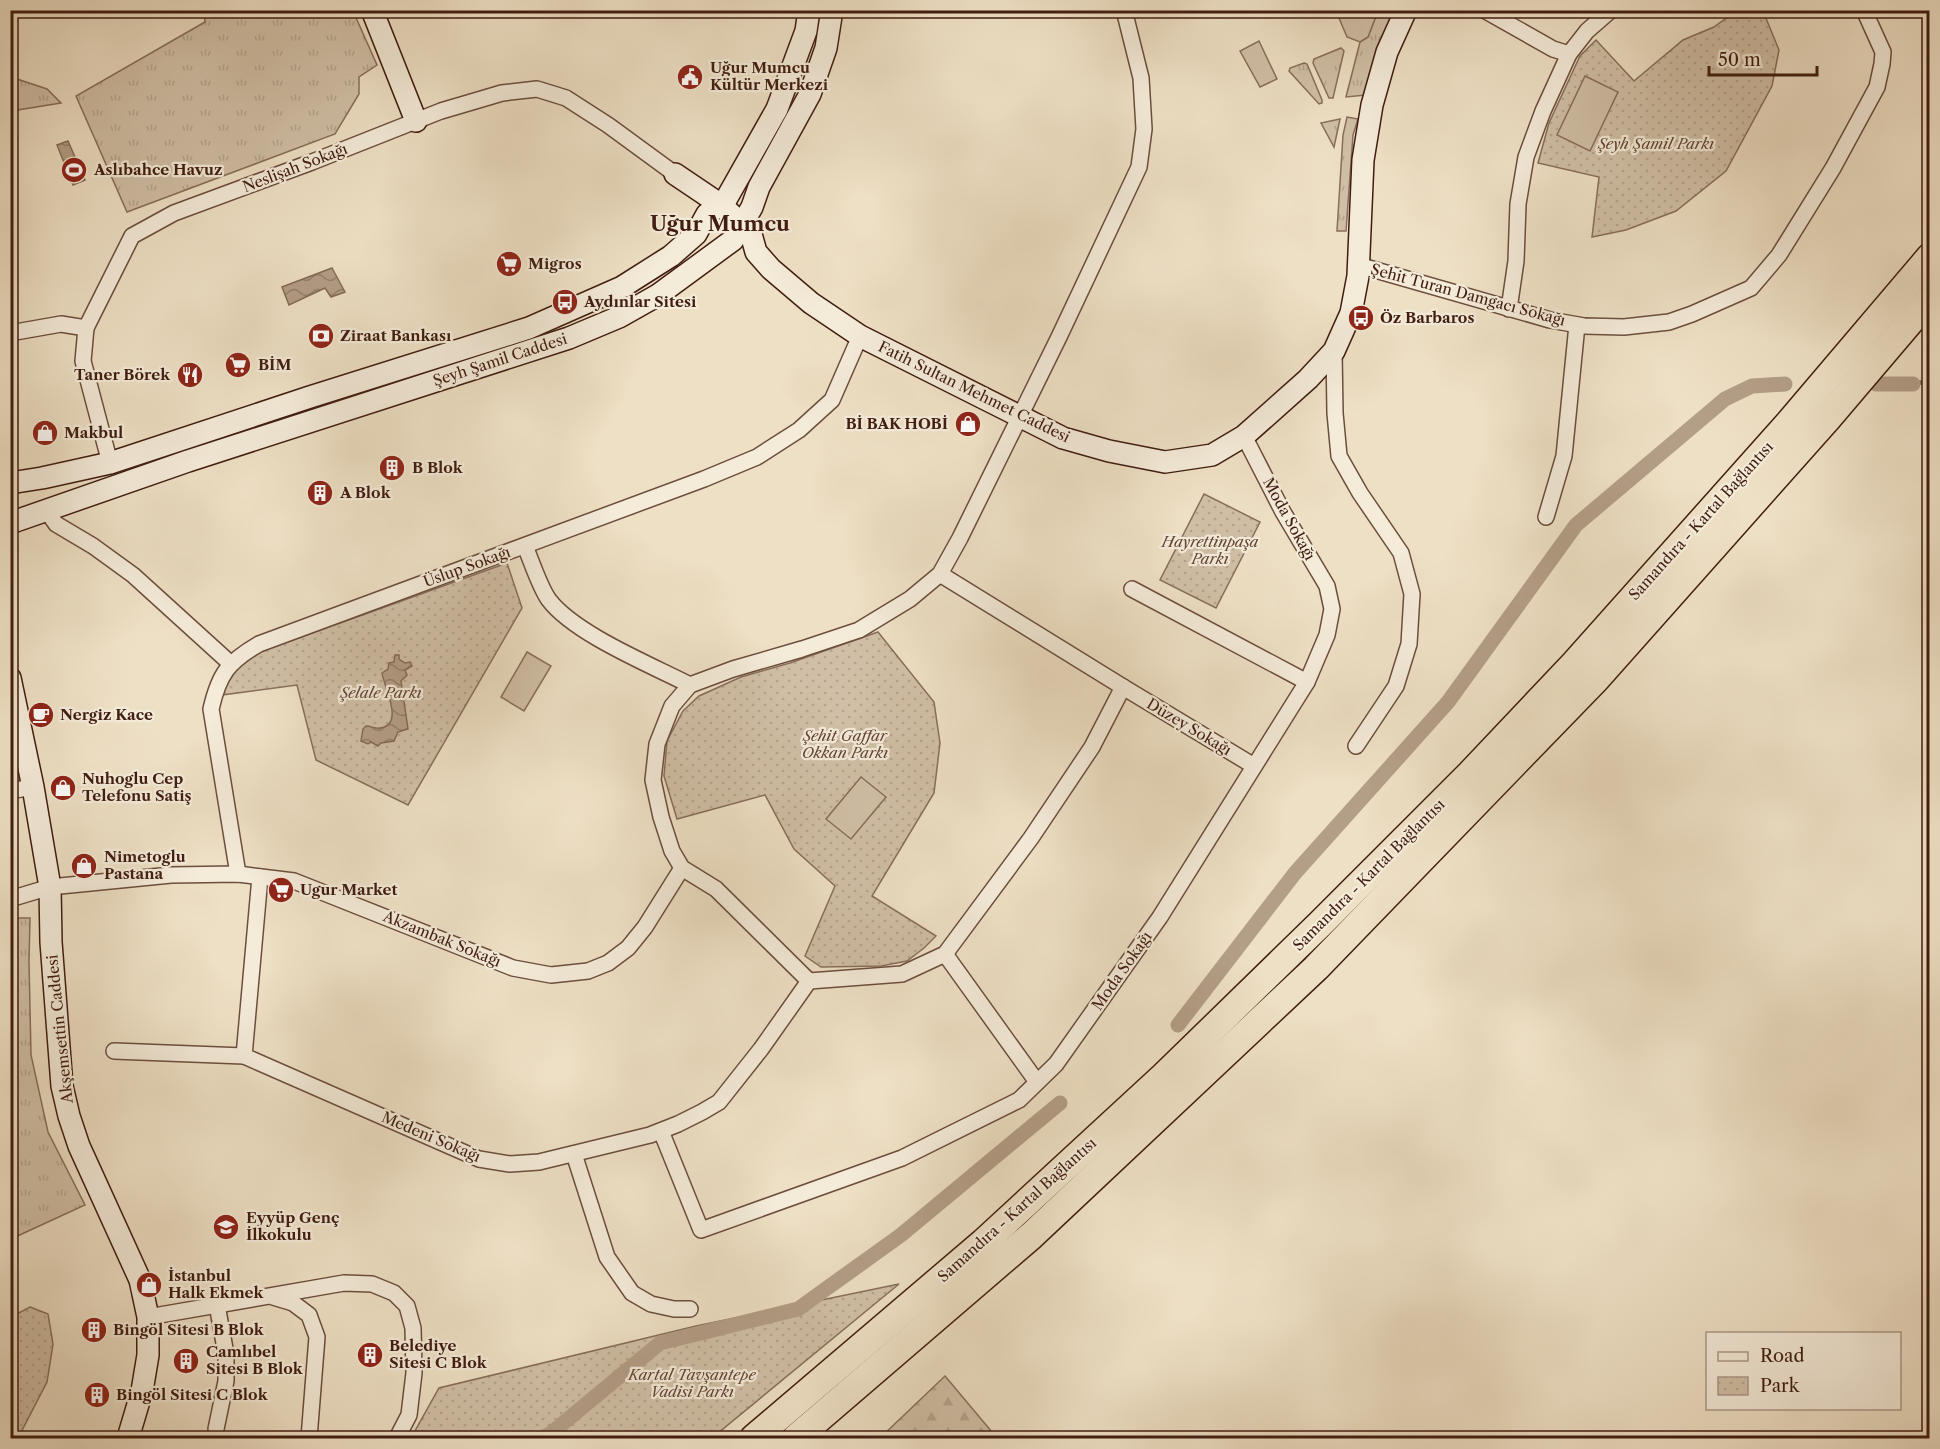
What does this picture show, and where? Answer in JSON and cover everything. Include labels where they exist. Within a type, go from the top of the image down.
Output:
[{"type":"highway","name":"Samandıra - Kartal Bağlantısı","points":[[754,1438],[984,1242],[1164,1077],[1470,774],[1575,663],[1789,423],[1929,257]]},
{"type":"highway","name":"Samandıra - Kartal Bağlantısı","points":[[796,1438],[1032,1236],[1316,968],[1596,679],[1828,418],[1929,298]]},
{"type":"street","points":[[372,10],[416,121]]},
{"type":"street","name":"Şeyh Şamil Caddesi","points":[[10,483],[110,463],[529,328],[571,311],[631,281],[671,256],[696,234],[707,214],[724,203],[777,109],[806,31],[809,10]]},
{"type":"street","name":"Şeyh Şamil Caddesi","points":[[10,523],[188,461],[569,338],[619,317],[658,295],[732,240],[742,224],[752,207],[759,187],[810,94],[826,48],[832,10]]},
{"type":"street","points":[[1123,687],[1092,747],[1031,838],[945,954],[902,974],[809,981],[716,890],[682,868],[672,851],[661,818],[653,780],[657,744],[672,706],[690,685],[733,669],[802,650],[859,630],[910,599],[940,574],[1020,416],[1139,167],[1144,129],[1141,78],[1125,10]]},
{"type":"street","name":"Fatih Sultan Mehmet Caddesi","points":[[742,224],[751,234],[756,252],[771,269],[811,303],[860,336],[1063,438],[1109,451],[1165,462],[1212,455],[1244,436],[1308,379],[1334,351],[1351,313],[1358,265],[1363,160],[1372,105],[1387,52],[1406,10]]},
{"type":"street","points":[[1484,10],[1553,49],[1569,54]]},
{"type":"street","points":[[1509,309],[1516,261],[1518,204],[1526,157],[1543,111],[1569,54],[1587,31],[1611,10]]},
{"type":"street","name":"Şehit Turan Damgacı Sokağı","points":[[1358,265],[1509,309],[1577,325],[1624,327],[1669,322],[1723,302],[1751,288],[1779,255],[1833,168],[1877,87],[1882,52],[1864,10]]},
{"type":"street","name":"Neslişah Sokağı","points":[[110,463],[83,361],[86,328],[132,236],[174,213],[441,111],[502,93],[537,89],[566,98],[608,125],[675,174]]},
{"type":"street","points":[[675,174],[721,205],[742,224]]},
{"type":"street","points":[[675,174],[704,220],[708,236],[722,248],[736,252],[756,252]]},
{"type":"street","points":[[10,333],[61,324],[86,328]]},
{"type":"street","name":"Şehit Turan Damgacı Sokağı","points":[[1546,517],[1564,456],[1577,325]]},
{"type":"street","name":"Üslup Sokağı","points":[[238,874],[211,709],[215,689],[226,669],[241,655],[259,644],[704,479],[757,457],[799,430],[832,400],[860,336]]},
{"type":"street","points":[[1334,351],[1335,413],[1339,456],[1360,493],[1401,553],[1412,594],[1409,644],[1396,686],[1356,746]]},
{"type":"street","name":"Moda Sokağı","points":[[661,1131],[701,1230],[902,1158],[1018,1100],[1056,1064],[1160,917],[1308,682],[1327,634],[1332,609],[1328,586],[1283,512],[1244,436]]},
{"type":"street","points":[[46,510],[56,524],[93,546],[133,575],[231,664]]},
{"type":"street","points":[[525,546],[548,599],[568,619],[616,648],[690,685]]},
{"type":"street","name":"Düzey Sokağı","points":[[940,574],[1254,766]]},
{"type":"street","points":[[1132,590],[1308,682]]},
{"type":"street","name":"Akşemsettin Caddesi","points":[[10,678],[33,787],[50,887],[51,942],[61,1075],[67,1106],[80,1146],[140,1280],[148,1317],[148,1355],[142,1392],[128,1438]]},
{"type":"street","points":[[10,791],[33,787]]},
{"type":"street","name":"Akzambak Sokağı","points":[[10,899],[50,887],[171,875],[238,874],[294,881],[513,968],[551,975],[588,970],[608,963],[628,948],[645,927],[682,868]]},
{"type":"street","points":[[114,1051],[244,1056],[260,877]]},
{"type":"street","points":[[945,954],[1038,1082]]},
{"type":"street","name":"Medeni Sokağı","points":[[244,1056],[478,1159],[510,1164],[539,1162],[661,1131],[719,1102],[761,1049],[809,981]]},
{"type":"street","points":[[574,1154],[607,1257],[632,1293],[651,1304],[674,1310],[690,1310]]},
{"type":"street","points":[[148,1317],[344,1283],[372,1284],[394,1293],[407,1306],[413,1328],[414,1373],[408,1414],[397,1438]]},
{"type":"street","points":[[270,1296],[293,1303],[309,1315],[317,1337],[309,1438]]},
{"type":"street","points":[[216,1429],[226,1381],[226,1354],[217,1305]]},
{"type":"green space","points":[[204,11],[353,11],[377,65],[359,77],[359,94],[335,134],[127,212],[76,96],[205,22]]},
{"type":"green space","points":[[1336,11],[1378,11],[1368,37],[1360,42],[1347,37]]},
{"type":"green space","points":[[1378,11],[1393,11],[1366,95],[1346,97],[1360,42],[1368,37]]},
{"type":"green space","name":"Şeyh Şamil Parkı","points":[[1736,11],[1763,11],[1779,50],[1772,86],[1726,171],[1676,211],[1626,230],[1592,237],[1599,177],[1538,163],[1549,123],[1580,56],[1596,40],[1634,81],[1683,40],[1714,27]]},
{"type":"green space","points":[[1259,41],[1277,79],[1260,87],[1240,51]]},
{"type":"green space","points":[[1341,48],[1344,51],[1333,98],[1329,98],[1313,63],[1314,59]]},
{"type":"green space","points":[[1307,64],[1322,103],[1319,104],[1289,71],[1290,68]]},
{"type":"green space","points":[[1585,76],[1618,92],[1590,151],[1557,135]]},
{"type":"green space","points":[[11,77],[47,89],[61,103],[11,111]]},
{"type":"green space","points":[[1347,117],[1358,119],[1353,135],[1346,231],[1337,231],[1343,135]]},
{"type":"green space","points":[[1340,119],[1334,147],[1321,123]]},
{"type":"green space","name":"Hayrettinpaşa Parkı","points":[[1204,494],[1260,522],[1216,608],[1160,580]]},
{"type":"green space","name":"Şelale Parkı","points":[[507,563],[522,608],[408,805],[316,760],[297,685],[222,695],[231,673],[254,654]]},
{"type":"green space","name":"Şehit Gaffar Okkan Parkı","points":[[878,632],[934,702],[940,743],[934,793],[872,896],[936,936],[907,961],[881,966],[821,967],[805,956],[835,886],[794,849],[765,795],[677,819],[664,776],[667,741],[683,711],[699,696],[741,677],[790,663]]},
{"type":"green space","points":[[527,652],[551,666],[524,711],[501,697]]},
{"type":"green space","points":[[10,729],[20,774],[11,776],[10,776]]},
{"type":"green space","points":[[861,777],[886,797],[851,839],[826,819]]},
{"type":"green space","points":[[10,918],[30,918],[31,1055],[48,1132],[85,1205],[11,1239]]},
{"type":"green space","name":"Kartal Tavşantepe Vadisi Parkı","points":[[899,1284],[712,1438],[411,1438],[439,1388],[696,1326]]},
{"type":"green space","points":[[30,1307],[48,1314],[53,1344],[47,1382],[18,1438],[11,1421],[11,1317]]},
{"type":"green space","points":[[945,1376],[997,1438],[880,1438]]},
{"type":"water","name":"Aslıbahce Havuz","points":[[68,141],[85,180],[73,185],[57,145]]},
{"type":"water","points":[[332,268],[345,292],[331,297],[325,288],[289,305],[282,287]]},
{"type":"water","points":[[395,655],[399,655],[399,659],[405,663],[410,662],[412,666],[405,670],[407,675],[401,681],[408,729],[398,732],[394,741],[381,743],[378,746],[371,742],[368,744],[361,741],[363,729],[366,726],[380,728],[391,720],[391,705],[382,673],[388,669],[389,663],[394,662]]},
{"type":"waterway","points":[[1913,384],[1930,381]]},
{"type":"waterway","points":[[1178,1025],[1295,873],[1448,702],[1576,525],[1725,399],[1752,386],[1785,384]]},
{"type":"waterway","points":[[1876,384],[1913,384]]},
{"type":"waterway","points":[[541,1438],[550,1434],[660,1343],[798,1309],[901,1235],[1060,1103]]},
{"type":"place","name":"Uğur Mumcu Kültür Merkezi","points":[[690,77]]},
{"type":"place","name":"Aslıbahce Havuz","points":[[74,170]]},
{"type":"place","name":"Migros","points":[[509,264]]},
{"type":"place","name":"Aydınlar Sitesi","points":[[565,302]]},
{"type":"place","name":"Öz Barbaros","points":[[1361,318]]},
{"type":"place","name":"Ziraat Bankası","points":[[321,336]]},
{"type":"place","name":"BİM","points":[[238,365]]},
{"type":"place","name":"Taner Börek","points":[[190,375]]},
{"type":"place","name":"Bİ BAK HOBİ","points":[[968,424]]},
{"type":"place","name":"Makbul","points":[[45,433]]},
{"type":"place","name":"B Blok","points":[[392,468]]},
{"type":"place","name":"A Blok","points":[[320,493]]},
{"type":"place","name":"Nergiz Kace","points":[[41,715]]},
{"type":"place","name":"Nuhoglu Cep Telefonu Satiş","points":[[63,788]]},
{"type":"place","name":"Nimetoglu Pastana","points":[[84,866]]},
{"type":"place","name":"Ugur Market","points":[[281,890]]},
{"type":"place","name":"Eyyüp Genç İlkokulu","points":[[226,1227]]},
{"type":"place","name":"İstanbul Halk Ekmek","points":[[149,1285]]},
{"type":"place","name":"Bingöl Sitesi B Blok","points":[[94,1330]]},
{"type":"place","name":"Belediye Sitesi C Blok","points":[[370,1355]]},
{"type":"place","name":"Camlıbel Sitesi B Blok","points":[[186,1361]]},
{"type":"place","name":"Bingöl Sitesi C Blok","points":[[97,1395]]},
{"type":"district","name":"Uğur Mumcu","points":[[720,224]]}]
